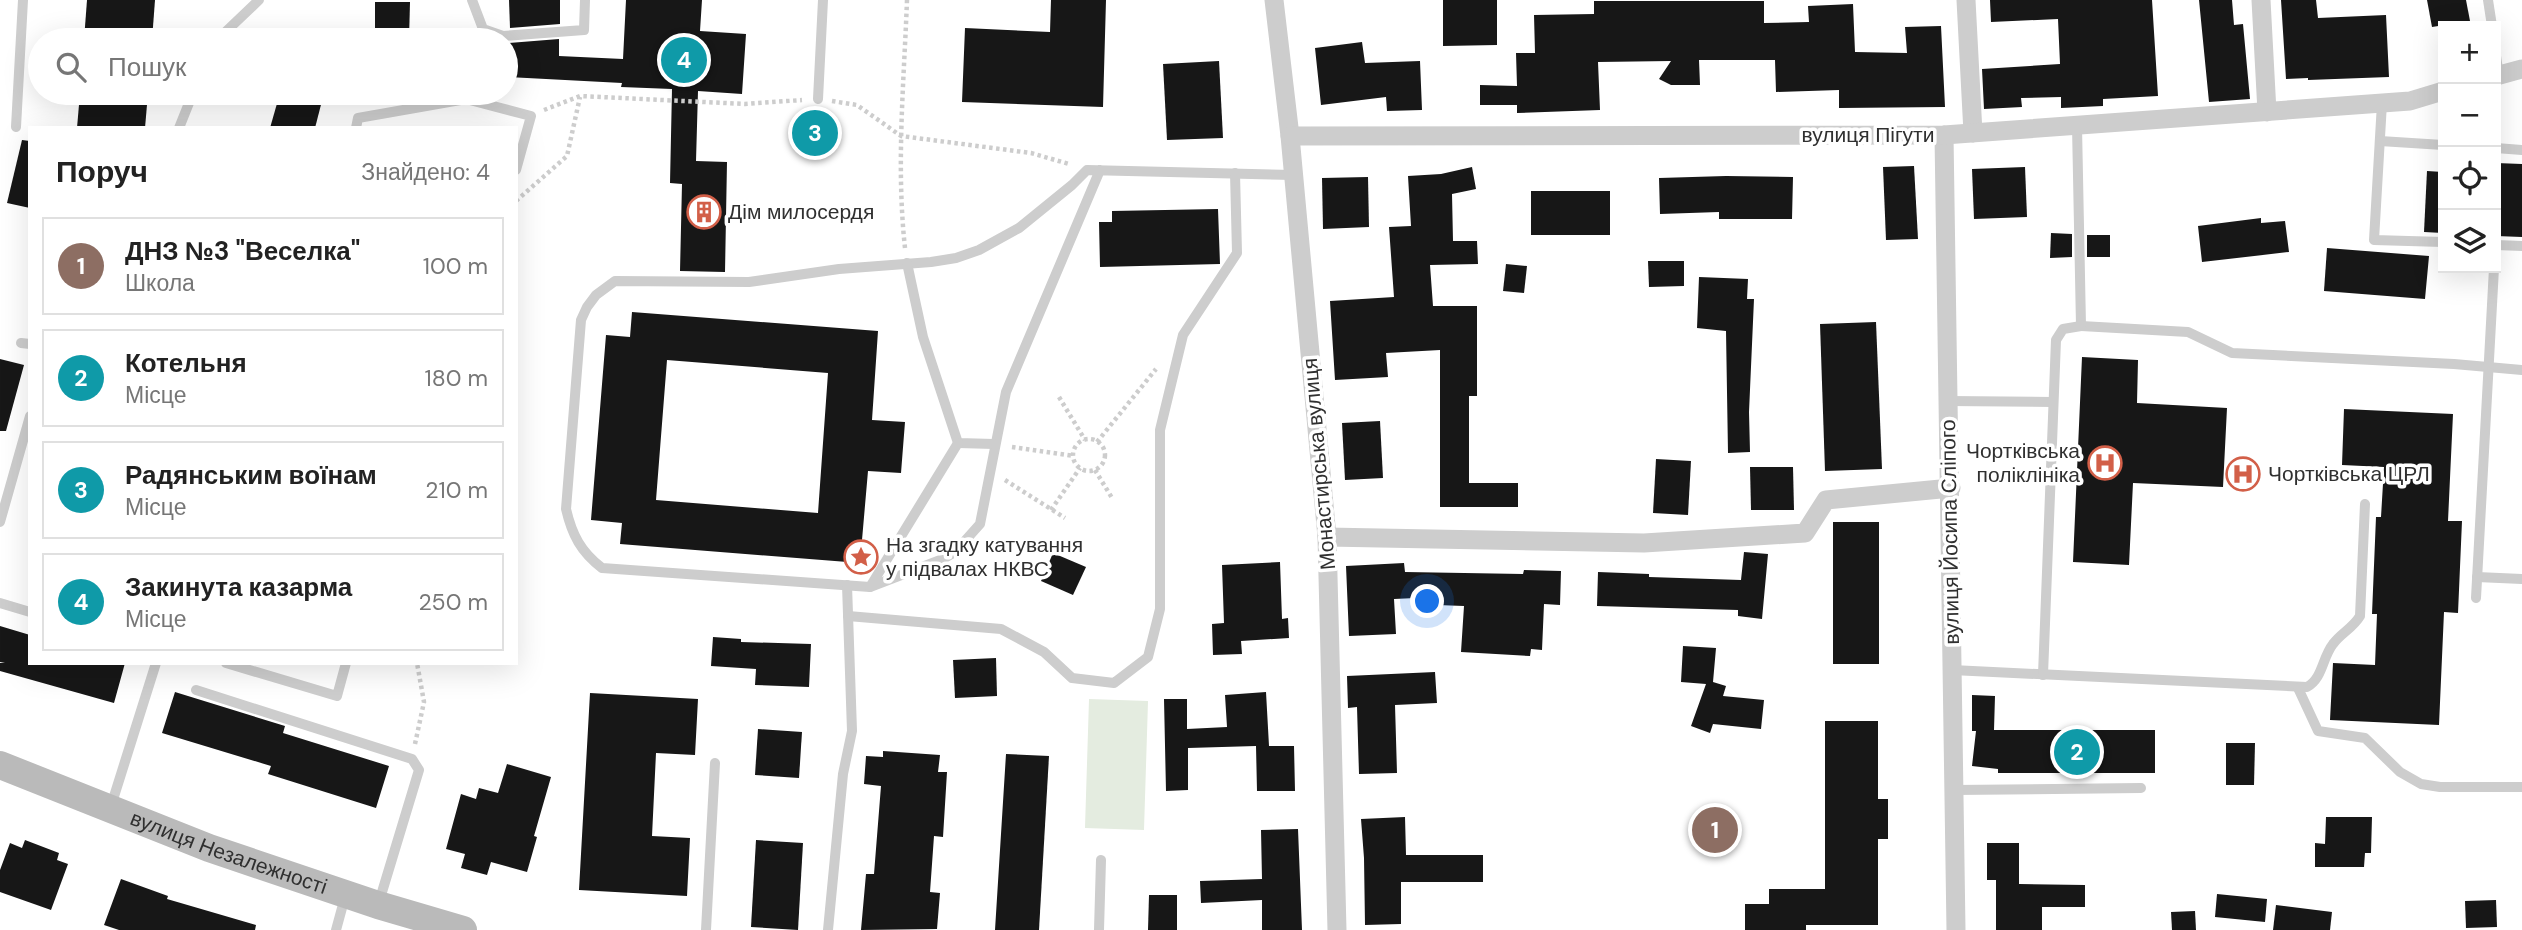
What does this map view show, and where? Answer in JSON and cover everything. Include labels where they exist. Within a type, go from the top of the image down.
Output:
[{"type":"main road","name":"вулиця Незалежності","points":[[0,765],[209,848],[378,905],[463,930]]},
{"type":"street","name":"Монастирська вулиця","points":[[1274,0],[1294,175],[1327,537],[1337,930]]},
{"type":"street","points":[[1966,0],[1973,133]]},
{"type":"street","points":[[2261,0],[2267,112]]},
{"type":"street","points":[[2501,75],[2522,69]]},
{"type":"street","name":"вулиця Пігути","points":[[1290,136],[1944,135],[2382,103],[2410,100],[2438,92]]},
{"type":"street","name":"вулиця Йосипа Сліпого","points":[[1944,135],[1956,930]]},
{"type":"street","points":[[1327,537],[1644,543],[1805,533],[1826,500],[1951,488]]},
{"type":"lane","points":[[16,127],[23,0]]},
{"type":"lane","points":[[230,28],[259,0]]},
{"type":"lane","points":[[472,0],[483,28]]},
{"type":"lane","points":[[518,35],[584,30],[584,0]]},
{"type":"lane","points":[[818,99],[823,0]]},
{"type":"lane","points":[[2488,0],[2490,21]]},
{"type":"lane","points":[[2382,103],[2374,240],[2438,242]]},
{"type":"lane","points":[[180,126],[188,105]]},
{"type":"lane","points":[[356,126],[358,118],[432,105]]},
{"type":"lane","points":[[489,105],[531,116],[518,163]]},
{"type":"lane","points":[[2077,126],[2081,326]]},
{"type":"lane","points":[[2380,141],[2438,145]]},
{"type":"lane","points":[[2501,148],[2522,150]]},
{"type":"lane","points":[[1100,170],[1006,392],[980,524],[965,543],[943,559],[870,587],[602,568],[592,561],[577,542],[566,509],[581,320],[596,295],[615,281],[749,282],[839,269],[956,258],[1000,240],[1055,200],[1087,170],[1100,170],[1235,173],[1294,175]]},
{"type":"lane","points":[[849,616],[1001,629],[1044,652],[1072,678],[1114,683],[1148,657],[1160,609],[1160,430],[1183,335],[1237,253],[1235,173]]},
{"type":"lane","points":[[2501,245],[2522,246]]},
{"type":"lane","points":[[870,587],[958,443],[923,337],[907,263]]},
{"type":"lane","points":[[2476,598],[2494,273]]},
{"type":"lane","points":[[2043,675],[2057,334],[2067,327],[2188,332],[2232,353],[2522,370]]},
{"type":"lane","points":[[1948,401],[2053,402]]},
{"type":"lane","points":[[0,522],[28,423]]},
{"type":"lane","points":[[958,443],[994,444]]},
{"type":"lane","points":[[1952,670],[2307,687],[2314,683],[2332,645],[2354,625],[2360,615],[2365,504]]},
{"type":"lane","points":[[2477,577],[2522,579]]},
{"type":"lane","points":[[828,930],[843,774],[852,731],[847,585]]},
{"type":"lane","points":[[0,603],[28,611]]},
{"type":"lane","points":[[110,809],[155,665]]},
{"type":"lane","points":[[233,665],[337,696],[345,665]]},
{"type":"lane","points":[[2298,688],[2318,731],[2365,738],[2413,781],[2440,787],[2522,787]]},
{"type":"lane","points":[[196,691],[412,759],[419,770],[378,905]]},
{"type":"lane","points":[[706,930],[715,762]]},
{"type":"lane","points":[[1954,790],[2141,789]]},
{"type":"lane","points":[[1099,930],[1101,860]]},
{"type":"lane","points":[[336,930],[345,894]]},
{"type":"path","points":[[906,1],[901,136],[902,220],[907,263]]},
{"type":"path","points":[[518,199],[567,156],[580,96]]},
{"type":"path","points":[[531,116],[580,96],[744,104],[818,99],[857,104],[901,136],[1031,153],[1087,170]]},
{"type":"path","points":[[1097,442],[1158,367]]},
{"type":"path","points":[[1059,397],[1084,440]]},
{"type":"path","points":[[1084,440],[1097,442],[1105,452],[1102,466],[1095,470],[1080,468],[1074,456],[1079,444],[1084,440]]},
{"type":"path","points":[[994,444],[1074,456]]},
{"type":"path","points":[[1051,510],[1080,468]]},
{"type":"path","points":[[1095,470],[1112,498]]},
{"type":"path","points":[[989,471],[1065,518]]},
{"type":"path","points":[[412,759],[424,702],[417,665]]},
{"type":"shaded area","points":[[1089,699],[1148,701],[1144,830],[1085,828]]},
{"type":"building","points":[[87,0],[155,0],[153,28],[85,28]]},
{"type":"building","points":[[509,0],[560,0],[560,24],[510,28]]},
{"type":"building","points":[[626,0],[702,0],[700,31],[746,34],[742,94],[698,91],[696,161],[727,162],[725,272],[680,271],[682,184],[670,183],[672,89],[621,87],[622,83],[518,78],[518,42],[559,39],[559,56],[623,59]]},
{"type":"building","points":[[1051,0],[1106,0],[1103,107],[962,102],[965,28],[1050,32]]},
{"type":"building","points":[[1443,0],[1497,0],[1497,45],[1443,46]]},
{"type":"building","points":[[1990,0],[2152,0],[2158,96],[2103,99],[2103,106],[2061,108],[2061,97],[2021,98],[2022,107],[1984,109],[1982,69],[2060,64],[2058,19],[1991,22]]},
{"type":"building","points":[[2199,0],[2232,0],[2234,25],[2243,24],[2250,99],[2209,102]]},
{"type":"building","points":[[2281,0],[2316,0],[2318,18],[2386,15],[2389,77],[2286,79]]},
{"type":"building","points":[[2427,0],[2466,0],[2470,21],[2438,21],[2438,26],[2432,27]]},
{"type":"building","points":[[1594,1],[1764,1],[1764,23],[1809,22],[1808,6],[1853,4],[1855,52],[1907,53],[1905,27],[1941,26],[1945,107],[1839,108],[1839,90],[1776,92],[1775,60],[1699,60],[1700,85],[1671,85],[1659,79],[1671,61],[1598,62],[1600,110],[1517,113],[1517,105],[1480,105],[1480,85],[1517,86],[1516,53],[1535,53],[1534,15],[1594,14]]},
{"type":"building","points":[[375,2],[410,2],[409,28],[375,28]]},
{"type":"building","points":[[1362,42],[1365,63],[1420,61],[1422,110],[1387,111],[1386,97],[1321,105],[1315,48]]},
{"type":"building","points":[[1219,61],[1223,138],[1167,140],[1163,64]]},
{"type":"building","points":[[79,105],[147,105],[145,126],[77,126]]},
{"type":"building","points":[[277,105],[321,105],[316,126],[271,126]]},
{"type":"building","points":[[22,140],[28,141],[28,208],[7,203]]},
{"type":"building","points":[[2501,163],[2522,164],[2522,237],[2501,236]]},
{"type":"building","points":[[1914,166],[1918,239],[1886,240],[1883,167]]},
{"type":"building","points":[[1472,167],[1476,189],[1452,194],[1453,241],[1477,241],[1478,264],[1430,265],[1433,306],[1477,306],[1477,396],[1469,396],[1469,483],[1518,483],[1518,507],[1440,507],[1440,350],[1386,353],[1388,377],[1335,380],[1330,301],[1394,297],[1389,227],[1411,226],[1408,176],[1441,174]]},
{"type":"building","points":[[2025,167],[2027,217],[1974,219],[1972,169]]},
{"type":"building","points":[[2427,171],[2438,172],[2438,233],[2424,232]]},
{"type":"building","points":[[1368,177],[1369,227],[1323,229],[1322,178]]},
{"type":"building","points":[[1793,177],[1792,219],[1719,219],[1719,212],[1660,214],[1659,178]]},
{"type":"building","points":[[1531,191],[1610,191],[1610,235],[1531,235]]},
{"type":"building","points":[[1218,209],[1220,264],[1100,267],[1099,222],[1112,222],[1112,211]]},
{"type":"building","points":[[2261,218],[2261,223],[2285,221],[2289,252],[2202,262],[2198,226]]},
{"type":"building","points":[[2051,233],[2072,234],[2072,257],[2050,258]]},
{"type":"building","points":[[2087,235],[2110,235],[2110,257],[2087,257]]},
{"type":"building","points":[[2327,248],[2429,256],[2425,299],[2324,291]]},
{"type":"building","points":[[1648,261],[1684,261],[1684,286],[1649,287]]},
{"type":"building","points":[[1506,264],[1527,266],[1524,293],[1503,291]]},
{"type":"building","points":[[1699,277],[1748,279],[1747,299],[1754,299],[1750,452],[1728,453],[1726,331],[1697,328]]},
{"type":"building","points":[[632,312],[878,331],[872,420],[905,422],[901,473],[868,471],[860,563],[620,544],[622,523],[591,520],[606,335],[630,337]],"holes":[[[667,360],[828,373],[818,513],[656,500]]]},
{"type":"building","points":[[1876,322],[1882,469],[1825,471],[1820,324]]},
{"type":"building","points":[[2082,357],[2138,360],[2137,403],[2227,408],[2223,487],[2133,483],[2129,565],[2073,562]]},
{"type":"building","points":[[0,359],[24,365],[6,431],[0,431]]},
{"type":"building","points":[[2344,409],[2453,414],[2448,521],[2462,521],[2458,613],[2444,612],[2439,725],[2330,720],[2333,663],[2375,665],[2377,614],[2372,614],[2376,517],[2381,517],[2384,467],[2342,465]]},
{"type":"building","points":[[1380,421],[1383,478],[1345,480],[1342,423]]},
{"type":"building","points":[[1656,459],[1691,461],[1688,515],[1653,513]]},
{"type":"building","points":[[1750,467],[1793,467],[1794,510],[1751,510]]},
{"type":"building","points":[[1833,522],[1879,522],[1879,664],[1833,664]]},
{"type":"building","points":[[1744,552],[1768,554],[1762,619],[1738,616],[1738,610],[1597,606],[1598,572],[1649,574],[1649,577],[1741,580]]},
{"type":"building","points":[[1053,553],[1086,567],[1073,595],[1041,581]]},
{"type":"building","points":[[1280,562],[1282,619],[1288,618],[1289,638],[1241,641],[1242,654],[1213,655],[1212,624],[1224,623],[1222,565]]},
{"type":"building","points":[[1404,563],[1405,572],[1523,574],[1524,570],[1561,571],[1560,605],[1544,604],[1542,650],[1531,649],[1530,656],[1461,652],[1464,606],[1437,605],[1437,597],[1394,599],[1396,634],[1349,636],[1346,566]]},
{"type":"building","points":[[0,626],[28,634],[28,665],[124,665],[114,703],[0,671],[0,663],[5,663],[0,662]]},
{"type":"building","points":[[713,637],[741,639],[741,642],[811,644],[809,687],[755,685],[756,669],[711,666]]},
{"type":"building","points":[[1683,646],[1716,648],[1713,682],[1726,686],[1723,696],[1764,700],[1761,729],[1713,724],[1710,733],[1691,726],[1706,684],[1681,682]]},
{"type":"building","points":[[996,658],[997,696],[955,698],[953,660]]},
{"type":"building","points":[[1435,672],[1437,703],[1395,705],[1397,773],[1359,774],[1357,707],[1348,708],[1347,676]]},
{"type":"building","points":[[175,692],[285,726],[283,733],[389,766],[376,808],[268,774],[271,766],[162,733]]},
{"type":"building","points":[[1266,692],[1269,746],[1294,746],[1295,791],[1257,791],[1256,746],[1188,748],[1188,790],[1166,791],[1164,699],[1187,699],[1187,729],[1227,727],[1225,695]]},
{"type":"building","points":[[590,693],[698,699],[695,755],[656,753],[652,836],[690,838],[687,896],[579,890]]},
{"type":"building","points":[[1972,695],[1995,696],[1994,730],[2155,730],[2155,773],[1998,773],[1998,769],[1972,766],[1976,731],[1972,731]]},
{"type":"building","points":[[1825,721],[1878,721],[1878,799],[1888,799],[1888,839],[1878,839],[1878,925],[1806,925],[1806,930],[1745,930],[1745,904],[1769,904],[1769,889],[1825,889]]},
{"type":"building","points":[[758,729],[802,732],[799,778],[755,775]]},
{"type":"building","points":[[2226,743],[2255,743],[2254,785],[2226,785]]},
{"type":"building","points":[[883,751],[940,755],[938,772],[947,772],[943,837],[934,836],[930,892],[940,893],[937,929],[861,930],[866,874],[874,874],[881,786],[864,784],[866,756],[883,757]]},
{"type":"building","points":[[1006,754],[1049,756],[1039,930],[995,930]]},
{"type":"building","points":[[507,764],[551,777],[527,872],[491,862],[487,875],[461,868],[465,854],[446,849],[461,794],[476,799],[479,788],[498,793]]},
{"type":"building","points":[[1405,817],[1406,855],[1483,855],[1483,882],[1401,882],[1401,924],[1365,925],[1361,819]]},
{"type":"building","points":[[2326,817],[2372,817],[2371,853],[2365,853],[2364,867],[2315,867],[2315,843],[2325,844]]},
{"type":"building","points":[[1298,829],[1302,930],[1262,930],[1262,900],[1201,903],[1200,881],[1262,879],[1261,830]]},
{"type":"building","points":[[25,840],[59,853],[57,860],[68,864],[51,910],[0,892],[0,870],[10,843],[22,848]]},
{"type":"building","points":[[756,840],[803,843],[798,930],[751,927]]},
{"type":"building","points":[[1987,843],[2019,843],[2019,884],[2085,885],[2085,907],[2042,907],[2042,930],[1996,930],[1996,880],[1987,880]]},
{"type":"building","points":[[121,879],[168,896],[167,899],[256,925],[255,930],[119,930],[104,925]]},
{"type":"building","points":[[2217,894],[2267,899],[2265,922],[2215,917]]},
{"type":"building","points":[[1149,895],[1177,895],[1177,930],[1148,930]]},
{"type":"building","points":[[2496,900],[2497,927],[2466,928],[2465,901]]},
{"type":"building","points":[[2276,905],[2332,912],[2330,930],[2273,930]]},
{"type":"building","points":[[2195,911],[2196,930],[2172,930],[2171,912]]},
{"type":"place","name":"Закинута казарма","points":[[684,60]]},
{"type":"place","name":"Радянським воїнам","points":[[815,133]]},
{"type":"place","name":"Дім милосердя","points":[[704,212]]},
{"type":"place","name":"Чортківська поліклініка","points":[[2105,463]]},
{"type":"place","name":"Чортківська ЦРЛ","points":[[2243,474]]},
{"type":"place","name":"На згадку катування у підвалах НКВС","points":[[861,557]]},
{"type":"place","name":"Котельня","points":[[2077,752]]},
{"type":"place","name":"ДНЗ №3 \"Веселка\"","points":[[1715,830]]}]
